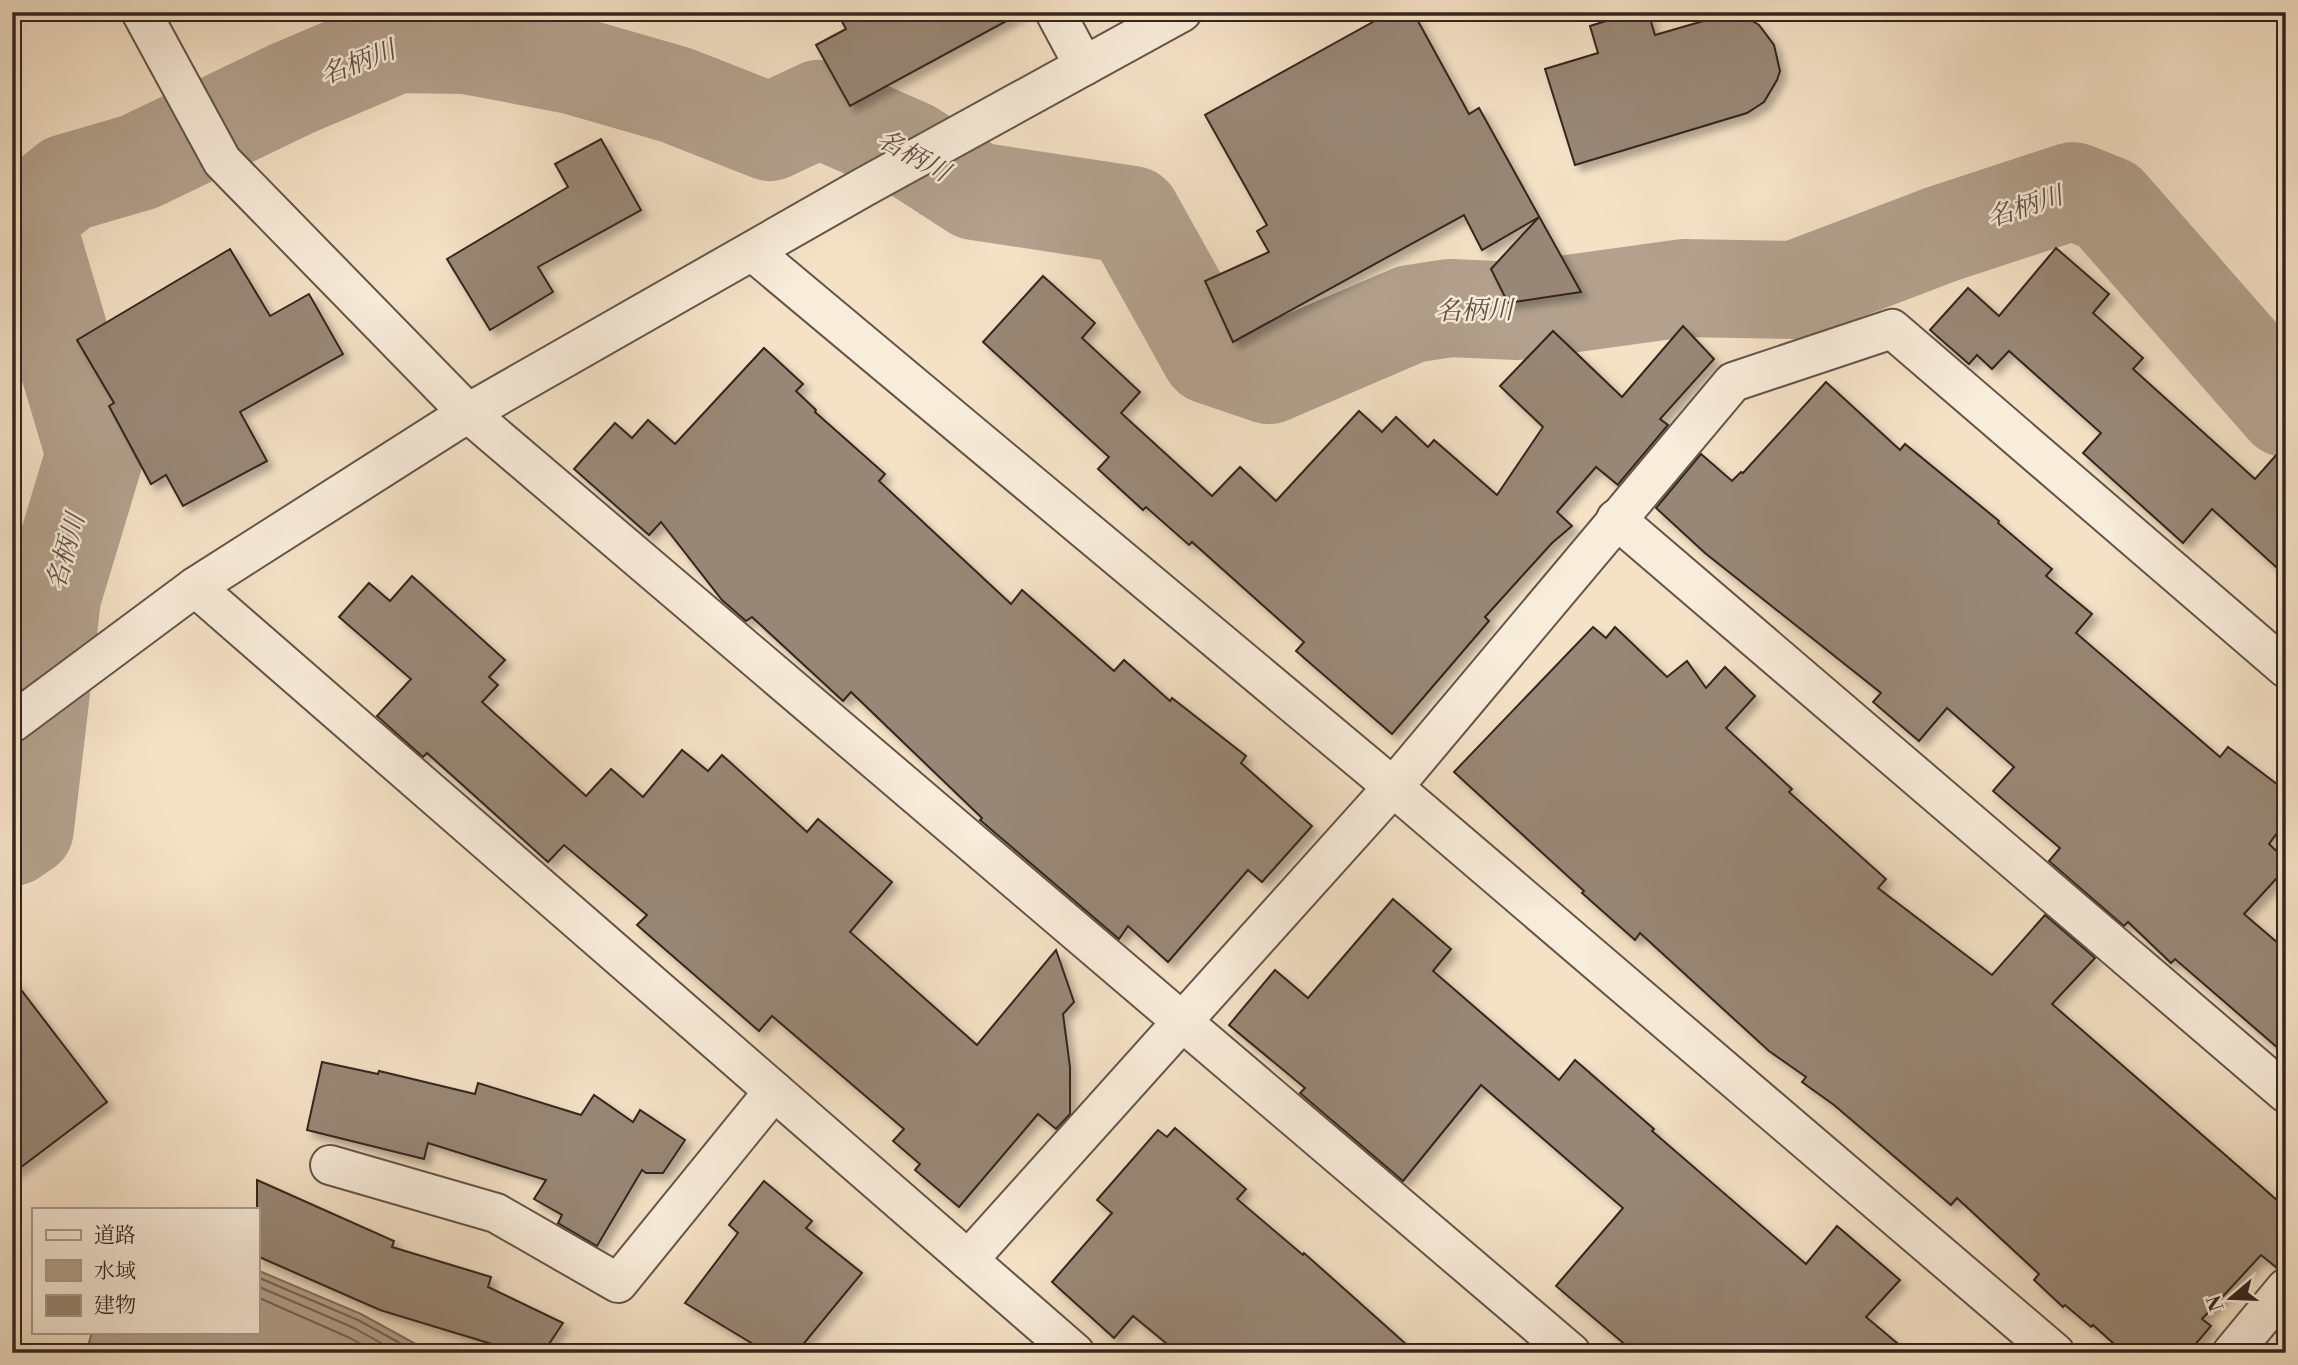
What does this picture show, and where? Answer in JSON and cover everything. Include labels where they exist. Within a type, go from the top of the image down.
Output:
[{"type":"street","points":[[141,12],[222,161],[468,413],[1571,1353]]},
{"type":"street","points":[[1055,12],[1084,66]]},
{"type":"street","points":[[12,723],[195,587],[468,413],[864,187],[1182,12]]},
{"type":"street","points":[[753,252],[1392,787],[2055,1353]]},
{"type":"street","points":[[968,1260],[1181,1019],[1392,787],[1733,382],[1892,330],[2286,668]]},
{"type":"street","points":[[1616,519],[2286,1093]]},
{"type":"street","points":[[195,587],[1075,1353]]},
{"type":"street","points":[[330,1165],[496,1213],[618,1283],[774,1091]]},
{"type":"street","points":[[2232,1353],[2286,1288]]},
{"type":"water","points":[[259,1271],[361,1314],[432,1353],[86,1353],[91,1334],[259,1334]]},
{"type":"building","points":[[837,12],[1023,12],[850,106],[816,45],[846,29]]},
{"type":"building","points":[[1391,12],[1413,12],[1469,114],[1479,108],[1581,292],[1508,303],[1491,269],[1539,217],[1482,250],[1464,215],[1233,342],[1205,281],[1269,252],[1257,231],[1267,225],[1205,115]]},
{"type":"building","points":[[1635,12],[1648,12],[1655,35],[1717,17],[1732,15],[1749,19],[1759,25],[1774,45],[1780,71],[1777,80],[1764,102],[1747,113],[1575,165],[1545,69],[1598,53],[1590,26]]},
{"type":"building","points":[[601,139],[641,210],[538,267],[553,292],[490,330],[447,259],[568,187],[555,164]]},
{"type":"building","points":[[2056,248],[2109,294],[2093,313],[2143,358],[2133,369],[2255,479],[2286,444],[2286,576],[2212,509],[2183,543],[2083,453],[2101,433],[2009,351],[1992,369],[1977,355],[1969,364],[1930,330],[1968,288],[1999,316]]},
{"type":"building","points":[[230,249],[270,316],[309,294],[343,354],[240,412],[267,461],[183,506],[166,475],[151,484],[109,406],[114,403],[77,340]]},
{"type":"building","points":[[1043,276],[1095,323],[1082,338],[1140,392],[1121,413],[1212,496],[1240,467],[1276,501],[1359,411],[1382,432],[1396,417],[1428,447],[1434,440],[1497,495],[1543,427],[1500,386],[1553,331],[1622,397],[1683,326],[1714,359],[1660,419],[1668,425],[1618,485],[1596,467],[1557,512],[1572,526],[1552,543],[1485,617],[1489,621],[1392,734],[1296,651],[1304,642],[1192,542],[1189,545],[1146,507],[1143,510],[1098,469],[1109,457],[983,342]]},
{"type":"building","points":[[764,348],[803,384],[796,391],[815,412],[885,474],[879,481],[1011,604],[1022,590],[1114,671],[1124,660],[1170,701],[1172,698],[1246,756],[1241,763],[1312,826],[1262,882],[1248,870],[1168,962],[1128,926],[1119,939],[980,820],[982,818],[851,692],[843,701],[752,617],[746,621],[722,600],[661,522],[649,535],[574,469],[615,423],[632,438],[648,420],[675,444]]},
{"type":"building","points":[[1826,382],[1900,450],[1905,444],[1999,521],[1998,523],[2052,569],[2046,576],[2092,614],[2076,633],[2220,757],[2228,747],[2286,791],[2286,821],[2269,844],[2286,860],[2286,868],[2244,914],[2286,950],[2286,1055],[2175,959],[2171,963],[2128,922],[2124,926],[2049,861],[2060,848],[1993,791],[2014,767],[1947,708],[1919,741],[1873,702],[1881,693],[1705,553],[1656,508],[1701,454],[1732,481],[1743,473]]},
{"type":"building","points":[[412,576],[505,660],[489,677],[498,685],[482,702],[586,796],[611,769],[643,797],[682,750],[708,771],[722,755],[807,832],[818,819],[892,882],[850,932],[977,1045],[1056,950],[1074,1002],[1063,1014],[1070,1067],[1070,1114],[1056,1129],[1038,1114],[959,1207],[915,1170],[920,1164],[893,1141],[904,1129],[772,1016],[759,1031],[637,925],[647,915],[564,845],[548,862],[427,753],[423,757],[377,716],[411,679],[339,617],[369,583],[390,601]]},
{"type":"building","points":[[1593,627],[1606,638],[1615,627],[1667,677],[1687,661],[1706,688],[1725,667],[1755,696],[1726,728],[1792,789],[1789,792],[1886,879],[1878,888],[1992,975],[2045,915],[2095,958],[2052,1004],[2286,1208],[2286,1267],[2277,1268],[2261,1255],[2202,1319],[2211,1326],[2188,1353],[2124,1353],[2093,1325],[2091,1327],[2065,1305],[2063,1307],[2034,1280],[2039,1274],[1957,1198],[1951,1205],[1834,1105],[1802,1082],[1806,1077],[1769,1051],[1640,933],[1635,940],[1582,893],[1584,891],[1454,772]]},
{"type":"building","points":[[1393,899],[1451,949],[1433,971],[1559,1080],[1575,1060],[1654,1129],[1652,1131],[1806,1264],[1837,1226],[1900,1280],[1866,1317],[1909,1353],[1635,1353],[1556,1286],[1623,1208],[1481,1085],[1403,1181],[1300,1093],[1305,1088],[1229,1025],[1275,970],[1308,998]]},
{"type":"building","points":[[12,978],[107,1102],[12,1174]]},
{"type":"building","points":[[322,1062],[378,1074],[379,1071],[475,1094],[478,1083],[581,1115],[594,1095],[633,1122],[640,1110],[685,1140],[663,1173],[646,1173],[642,1170],[597,1246],[558,1223],[562,1215],[534,1199],[546,1180],[428,1143],[424,1159],[307,1130]]},
{"type":"building","points":[[1175,1128],[1246,1189],[1237,1199],[1303,1255],[1304,1253],[1416,1353],[1178,1353],[1133,1316],[1114,1338],[1052,1282],[1112,1213],[1097,1200],[1158,1130],[1167,1137]]},
{"type":"building","points":[[257,1180],[394,1241],[392,1247],[491,1277],[488,1287],[563,1323],[543,1353],[492,1353],[495,1345],[380,1310],[259,1257]]},
{"type":"building","points":[[764,1181],[812,1221],[806,1228],[862,1273],[796,1353],[768,1353],[685,1303],[738,1233],[729,1225]]},
{"type":"waterway","name":"名柄川","points":[[12,837],[25,828],[52,597],[95,454],[28,229],[41,204],[67,183],[139,162],[291,89],[397,44],[467,45],[572,65],[676,95],[770,132],[819,109],[910,149],[975,191],[1132,215],[1210,355],[1269,375],[1411,314],[1450,308],[1518,311],[1684,288],[1795,290],[1942,234],[2073,191],[2108,205],[2286,408]]}]
